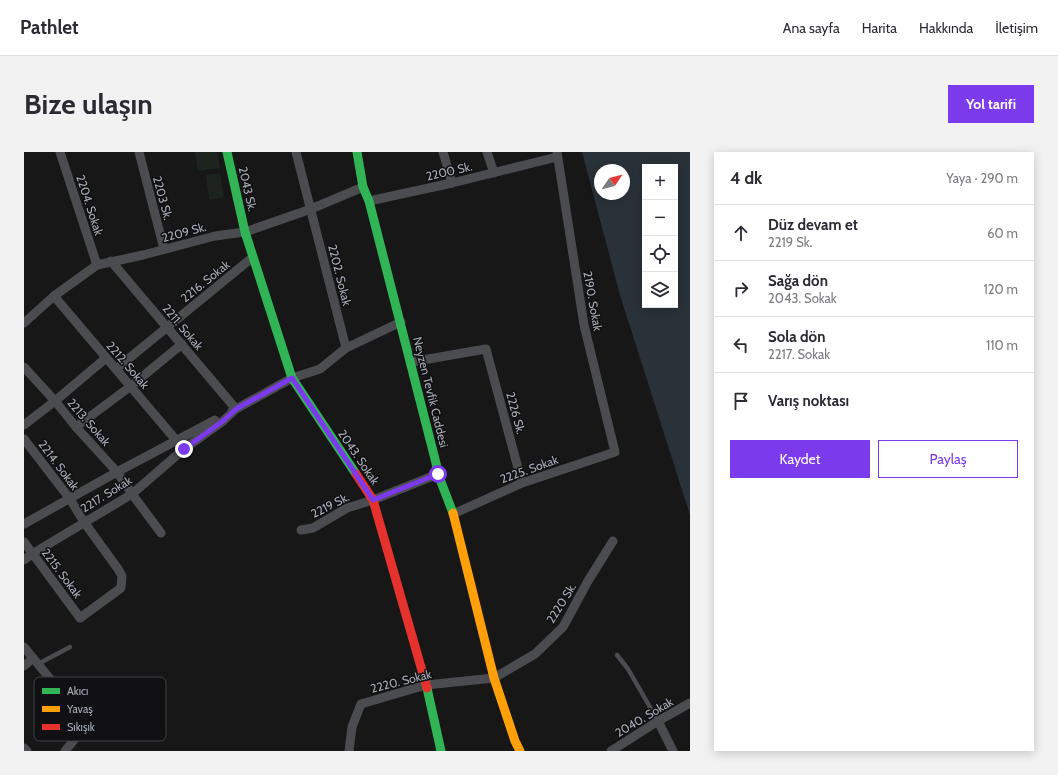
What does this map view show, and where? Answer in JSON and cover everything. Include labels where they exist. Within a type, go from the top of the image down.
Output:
[{"type":"street","name":"2204. Sokak","points":[[60,152],[97,265]]},
{"type":"street","name":"2203 Sk.","points":[[139,152],[164,250]]},
{"type":"street","name":"2043 Sk.","points":[[227,152],[245,232]]},
{"type":"street","name":"2202. Sokak","points":[[296,152],[346,348]]},
{"type":"street","name":"Neyzen Tevfik Caddesi","points":[[357,152],[363,187],[370,200],[438,474],[453,514],[494,678],[515,741],[520,751]]},
{"type":"street","points":[[443,152],[452,183]]},
{"type":"street","points":[[488,152],[494,173]]},
{"type":"street","name":"2200 Sk.","points":[[370,200],[494,173],[557,155]]},
{"type":"street","name":"2190. Sokak","points":[[557,155],[584,325],[615,452]]},
{"type":"street","name":"2209 Sk.","points":[[24,322],[54,296],[97,265],[164,250],[215,236],[245,232],[311,209],[363,187]]},
{"type":"street","name":"2043. Sokak","points":[[245,232],[292,378],[373,500],[426,685],[440,751]]},
{"type":"street","name":"2216. Sokak","points":[[116,369],[253,257]]},
{"type":"street","name":"2211. Sokak","points":[[111,261],[236,409]]},
{"type":"street","name":"2212. Sokak","points":[[54,296],[184,449]]},
{"type":"street","name":"2217. Sokak","points":[[24,560],[132,494],[184,449],[223,421],[236,409],[292,378],[320,369],[346,348],[401,322]]},
{"type":"street","points":[[76,427],[182,344]]},
{"type":"street","name":"2226 Sk.","points":[[411,362],[486,349],[522,483]]},
{"type":"street","points":[[24,425],[106,358]]},
{"type":"street","name":"2213. Sokak","points":[[24,367],[117,472],[161,533]]},
{"type":"street","points":[[24,524],[117,472],[236,409]]},
{"type":"street","name":"2214. Sokak","points":[[24,439],[70,499],[84,522],[122,576],[121,588],[80,618]]},
{"type":"street","name":"2225. Sokak","points":[[453,514],[522,483],[615,452]]},
{"type":"street","name":"2219 Sk.","points":[[301,530],[313,528],[347,508],[373,500],[438,474]]},
{"type":"street","name":"2220 Sk.","points":[[494,678],[535,654],[563,627],[588,581],[613,541]]},
{"type":"street","name":"2215. Sokak","points":[[24,542],[80,618]]},
{"type":"street","points":[[24,647],[49,677]]},
{"type":"street","points":[[24,666],[36,661]]},
{"type":"street","name":"2220. Sokak","points":[[349,751],[352,728],[361,704],[426,685],[494,678]]},
{"type":"street","name":"2040. Sokak","points":[[611,751],[658,721],[690,703]]},
{"type":"street","points":[[658,721],[673,751]]},
{"type":"street","points":[[65,751],[73,741]]},
{"type":"street","points":[[24,748],[27,751]]},
{"type":"lane","points":[[36,661],[70,647]]},
{"type":"lane","points":[[618,655],[628,669],[658,721]]},
{"type":"shaded area","points":[[195,152],[217,152],[220,168],[198,171]]},
{"type":"shaded area","points":[[582,152],[690,152],[690,515],[620,295],[595,200],[630,200],[630,164],[594,164],[594,197]]},
{"type":"shaded area","points":[[220,173],[224,197],[209,200],[206,175]]},
{"type":"traffic: fast","points":[[227,152],[245,232],[292,378],[356,474]]},
{"type":"traffic: fast","points":[[357,152],[363,187],[369,201],[438,474],[453,513]]},
{"type":"traffic: fast","points":[[427,688],[441,751]]},
{"type":"traffic: slow","points":[[453,513],[494,678],[515,741],[520,751]]},
{"type":"traffic: jam","points":[[356,474],[373,500],[427,688]]},
{"type":"route","points":[[184,449],[223,421],[236,409],[292,378],[373,500],[438,474]]}]
